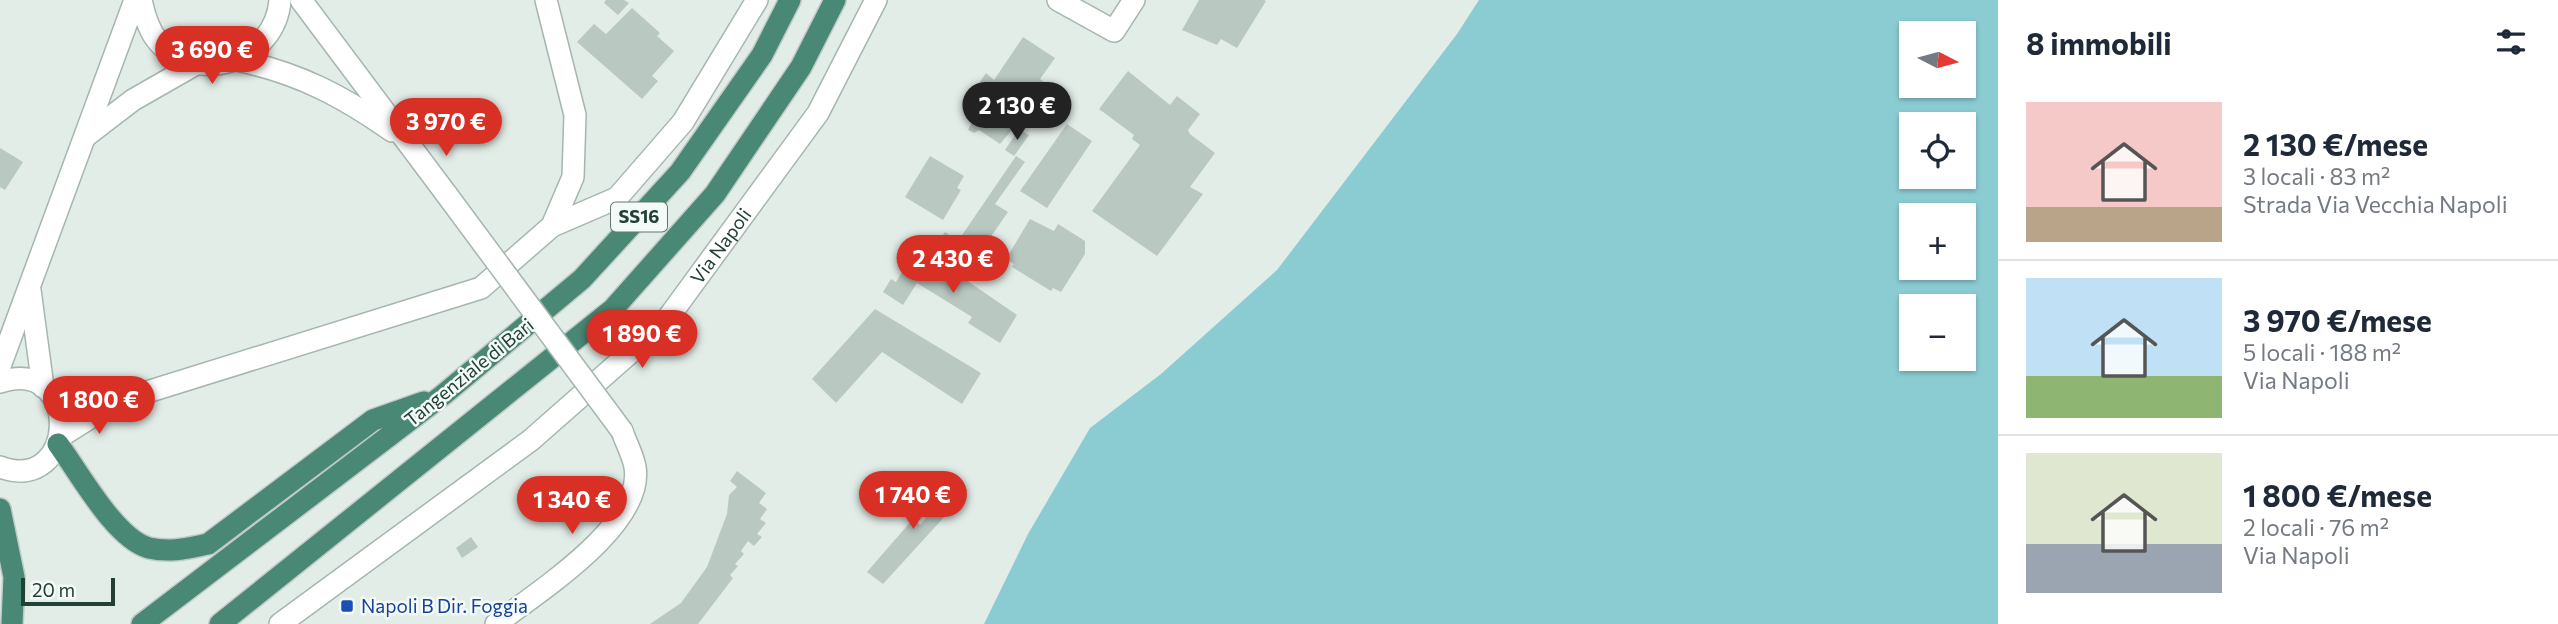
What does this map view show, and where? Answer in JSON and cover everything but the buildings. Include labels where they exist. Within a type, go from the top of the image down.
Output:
[{"type":"highway","name":"Tangenziale di Bari","points":[[142,624],[443,395],[582,279],[680,172],[762,55],[790,0]]},
{"type":"highway","name":"SS16","points":[[220,624],[613,309],[715,194],[801,67],[835,0]]},
{"type":"highway","points":[[60,440],[123,533],[147,547],[177,551],[208,544],[373,420],[443,395]]},
{"type":"highway","points":[[0,509],[14,577],[12,624]]},
{"type":"street","points":[[0,366],[135,0]]},
{"type":"street","points":[[141,0],[146,21],[158,41],[175,55],[196,64],[216,65],[237,60],[256,48],[271,31],[280,0]]},
{"type":"street","points":[[301,0],[622,431],[636,469],[631,500],[611,530],[496,624]]},
{"type":"street","points":[[546,0],[575,115],[573,177],[552,226]]},
{"type":"street","points":[[0,467],[14,471],[31,468],[47,459],[60,440],[115,402],[481,288],[552,226],[617,198],[682,122],[757,0]]},
{"type":"street","name":"Via Napoli","points":[[280,624],[531,440],[665,321],[818,113],[876,0]]},
{"type":"street","points":[[1058,0],[1114,31],[1134,0]]},
{"type":"street","points":[[237,60],[282,70],[353,103],[410,145]]},
{"type":"street","points":[[86,136],[133,100],[196,64]]},
{"type":"street","points":[[29,285],[47,390],[61,414],[60,440]]},
{"type":"street","points":[[0,382],[22,379],[47,390],[115,402]]},
{"type":"water","points":[[1479,0],[1998,0],[1998,624],[984,624],[1028,534],[1090,428],[1161,374],[1277,270],[1457,34]]},
{"type":"place","name":"Napoli B Dir. Foggia","points":[[347,606]]}]
